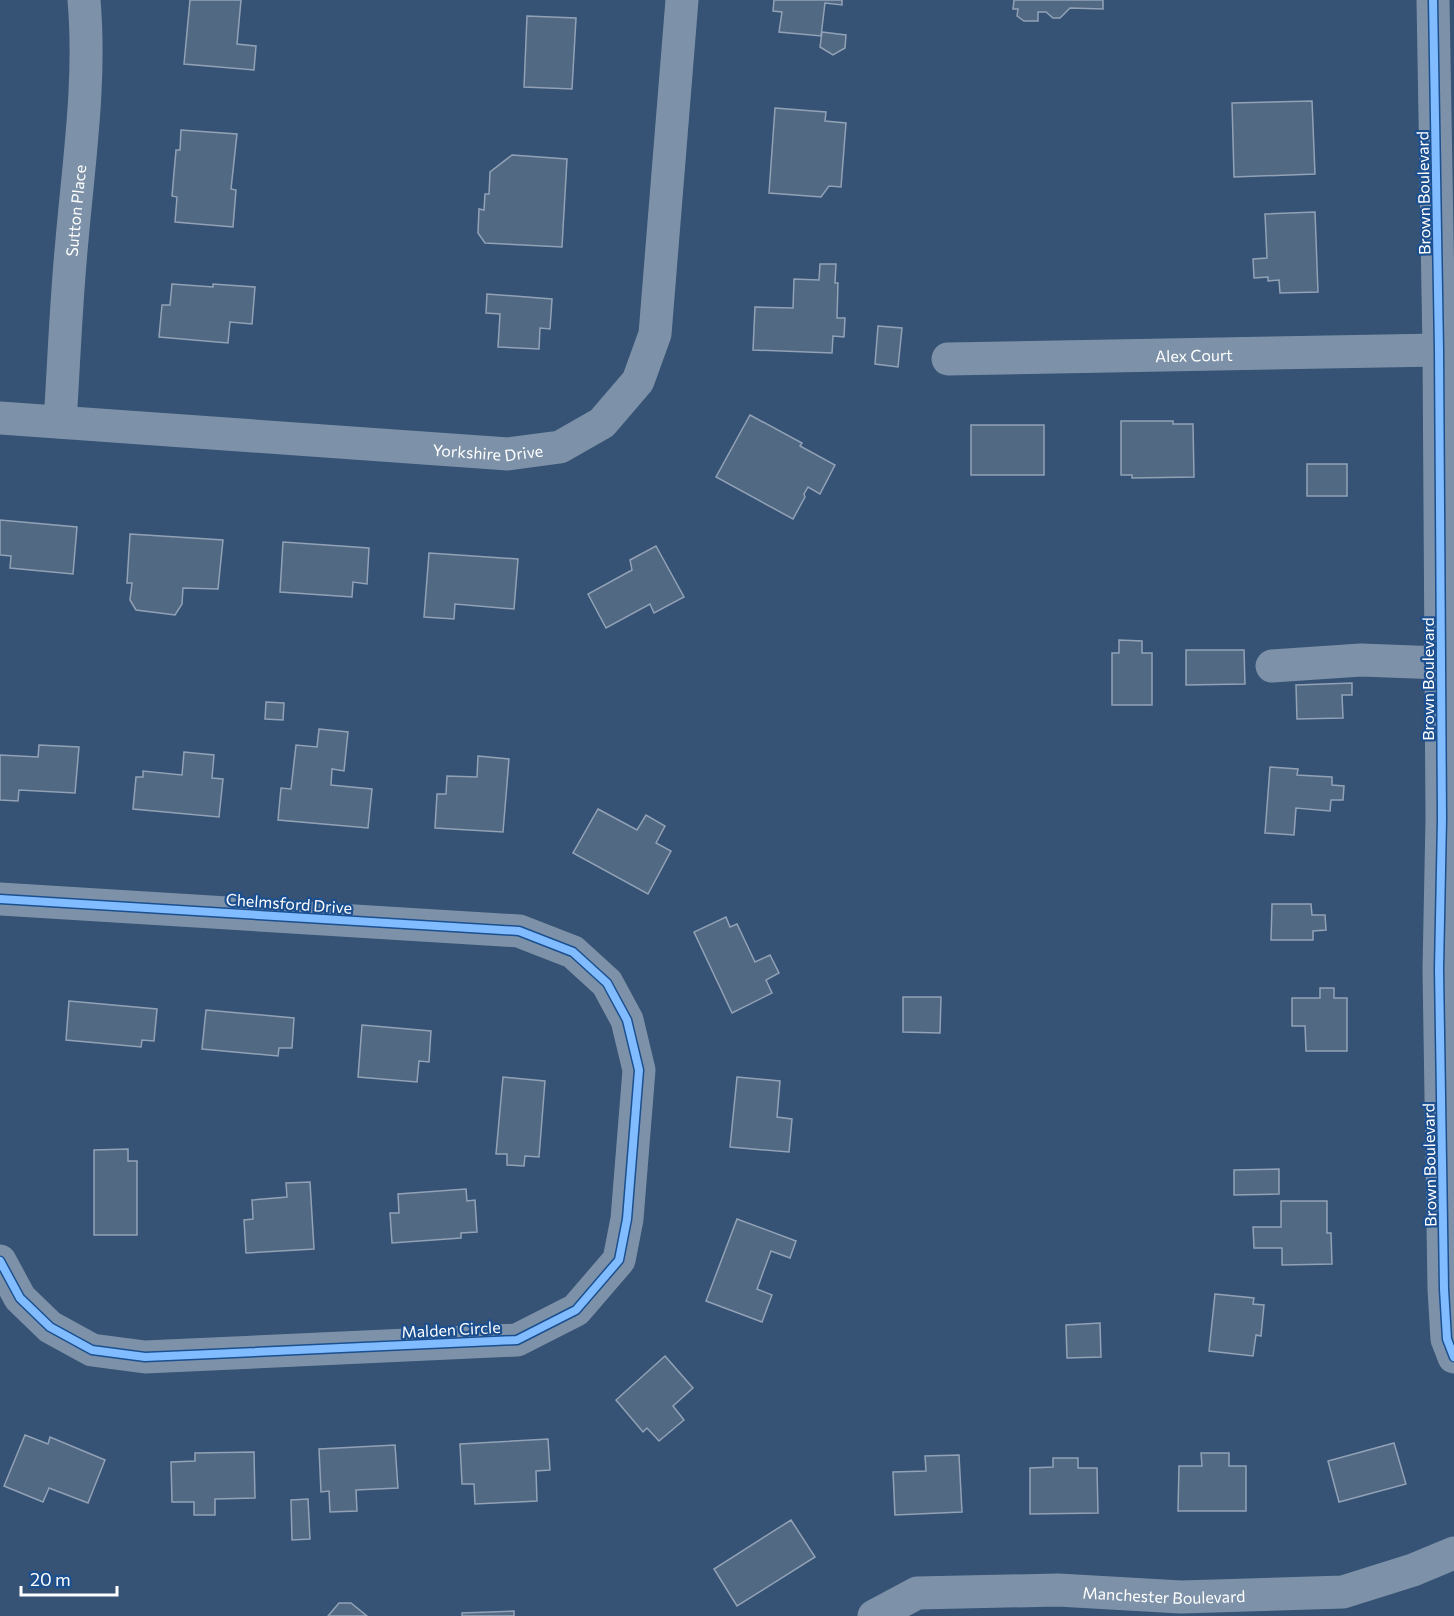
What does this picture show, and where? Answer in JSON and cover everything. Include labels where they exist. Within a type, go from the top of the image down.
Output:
[{"type":"street","name":"Sutton Place","points":[[60,422],[72,243],[84,124],[88,40],[84,0]]},
{"type":"street","name":"Yorkshire Drive","points":[[0,418],[508,454],[560,447],[602,423],[638,381],[655,334],[682,0]]},
{"type":"street","name":"Brown Boulevard","points":[[1440,6],[1441,663],[1448,819],[1439,969],[1449,1223],[1447,1339],[1454,1357]]},
{"type":"street","name":"Alex Court","points":[[948,359],[1439,350]]},
{"type":"street","points":[[1272,666],[1361,660],[1441,663]]},
{"type":"street","name":"Chelmsford Drive","points":[[0,899],[519,931],[573,952]]},
{"type":"street","name":"Malden Circle","points":[[0,1262],[20,1298],[50,1327],[92,1350],[145,1357],[517,1340],[576,1310],[619,1260],[627,1219],[639,1070],[627,1020],[607,983],[573,952]]},
{"type":"street","name":"Manchester Boulevard","points":[[874,1616],[917,1593],[1058,1590],[1181,1606],[1342,1592],[1413,1570],[1454,1553]]},
{"type":"building","points":[[190,0],[241,0],[237,44],[256,46],[254,70],[184,64]]},
{"type":"building","points":[[774,0],[842,0],[842,5],[825,3],[821,36],[779,32],[782,12],[773,11]]},
{"type":"building","points":[[1014,0],[1103,0],[1103,9],[1070,8],[1060,18],[1053,18],[1046,12],[1038,12],[1038,21],[1024,21],[1017,16],[1018,9],[1013,9]]},
{"type":"building","points":[[527,16],[576,18],[572,89],[524,87]]},
{"type":"building","points":[[822,32],[846,35],[845,48],[833,55],[820,47]]},
{"type":"building","points":[[1312,101],[1315,174],[1234,177],[1232,103]]},
{"type":"building","points":[[775,108],[826,112],[825,121],[846,123],[841,187],[829,186],[821,197],[769,193]]},
{"type":"building","points":[[181,130],[237,134],[231,189],[236,190],[233,227],[175,222],[177,197],[172,196],[176,150],[180,150]]},
{"type":"building","points":[[512,155],[567,159],[562,247],[485,243],[478,233],[479,209],[484,210],[485,194],[489,194],[490,172]]},
{"type":"building","points":[[1315,212],[1318,292],[1280,293],[1279,280],[1268,281],[1268,277],[1254,278],[1253,259],[1267,258],[1265,214]]},
{"type":"building","points":[[820,264],[836,264],[837,318],[845,318],[844,337],[833,336],[832,353],[753,350],[755,307],[793,308],[794,279],[819,280]]},
{"type":"building","points":[[172,284],[255,287],[252,324],[230,322],[228,343],[159,337],[162,305],[170,305]]},
{"type":"building","points":[[487,294],[552,299],[550,329],[540,328],[539,349],[498,347],[500,314],[486,313]]},
{"type":"building","points":[[878,326],[902,328],[898,367],[875,364]]},
{"type":"building","points":[[750,415],[802,443],[800,446],[835,465],[820,494],[808,487],[793,519],[716,477]]},
{"type":"building","points":[[1121,421],[1173,421],[1173,424],[1193,424],[1194,477],[1132,478],[1132,475],[1121,475]]},
{"type":"building","points":[[971,425],[1044,425],[1044,475],[971,475]]},
{"type":"building","points":[[1307,464],[1347,464],[1347,496],[1307,496]]},
{"type":"building","points":[[0,520],[77,527],[73,574],[10,568],[11,556],[0,555]]},
{"type":"building","points":[[130,534],[223,540],[218,589],[183,588],[182,604],[175,615],[136,610],[130,600],[132,583],[127,583]]},
{"type":"building","points":[[283,542],[369,548],[367,584],[353,582],[352,597],[280,592]]},
{"type":"building","points":[[656,546],[684,597],[654,613],[650,604],[606,628],[588,594],[632,570],[630,560]]},
{"type":"building","points":[[429,553],[518,559],[514,609],[455,604],[454,619],[424,617]]},
{"type":"building","points":[[1119,640],[1142,641],[1142,653],[1152,653],[1152,705],[1112,705],[1112,653],[1119,653]]},
{"type":"building","points":[[1186,650],[1244,650],[1245,684],[1186,685]]},
{"type":"building","points":[[1352,683],[1352,695],[1342,695],[1343,718],[1297,719],[1296,685]]},
{"type":"building","points":[[266,702],[284,703],[283,720],[265,719]]},
{"type":"building","points":[[319,729],[348,732],[344,771],[332,769],[331,785],[372,789],[368,828],[278,820],[281,788],[291,789],[296,745],[317,747]]},
{"type":"building","points":[[39,745],[79,747],[75,793],[19,790],[18,801],[0,800],[0,755],[38,757]]},
{"type":"building","points":[[184,752],[214,755],[212,778],[223,779],[219,817],[133,809],[136,777],[143,777],[143,771],[182,775]]},
{"type":"building","points":[[478,756],[509,759],[503,832],[435,828],[437,794],[446,794],[447,776],[477,777]]},
{"type":"building","points":[[1270,767],[1298,769],[1297,775],[1332,777],[1332,785],[1344,786],[1343,800],[1331,800],[1330,811],[1296,808],[1294,835],[1265,833]]},
{"type":"building","points":[[598,809],[637,830],[646,815],[665,826],[656,843],[671,851],[648,894],[573,853]]},
{"type":"building","points":[[1272,904],[1311,904],[1312,915],[1325,915],[1326,930],[1313,931],[1313,940],[1271,940]]},
{"type":"building","points":[[726,917],[730,927],[737,924],[755,962],[770,955],[779,973],[766,980],[772,993],[732,1013],[694,932]]},
{"type":"building","points":[[1320,988],[1334,988],[1334,998],[1347,998],[1347,1051],[1306,1051],[1305,1026],[1292,1026],[1292,998],[1320,998]]},
{"type":"building","points":[[903,997],[941,997],[940,1033],[903,1032]]},
{"type":"building","points":[[69,1001],[157,1009],[154,1041],[142,1040],[141,1047],[66,1040]]},
{"type":"building","points":[[206,1010],[294,1018],[292,1048],[279,1048],[278,1056],[202,1049]]},
{"type":"building","points":[[362,1025],[431,1031],[429,1062],[419,1061],[417,1082],[358,1077]]},
{"type":"building","points":[[503,1077],[545,1081],[539,1157],[525,1156],[524,1166],[507,1165],[507,1154],[496,1154]]},
{"type":"building","points":[[737,1077],[780,1081],[777,1117],[792,1119],[789,1152],[730,1147]]},
{"type":"building","points":[[128,1149],[128,1161],[137,1161],[137,1235],[94,1235],[94,1150]]},
{"type":"building","points":[[1279,1169],[1279,1194],[1234,1195],[1234,1170]]},
{"type":"building","points":[[310,1182],[314,1249],[246,1253],[244,1220],[253,1219],[252,1200],[287,1197],[286,1183]]},
{"type":"building","points":[[466,1189],[467,1201],[475,1200],[477,1232],[461,1233],[461,1238],[392,1243],[390,1213],[399,1213],[398,1194]]},
{"type":"building","points":[[1281,1201],[1327,1201],[1327,1233],[1331,1233],[1332,1264],[1282,1265],[1282,1248],[1254,1248],[1253,1227],[1281,1227]]},
{"type":"building","points":[[737,1219],[796,1241],[790,1258],[771,1251],[757,1289],[772,1295],[762,1322],[706,1301]]},
{"type":"building","points":[[1215,1294],[1254,1298],[1253,1304],[1264,1305],[1261,1336],[1256,1335],[1253,1356],[1209,1351]]},
{"type":"building","points":[[1100,1323],[1101,1357],[1067,1358],[1066,1325]]},
{"type":"building","points":[[665,1356],[693,1388],[673,1406],[684,1420],[659,1441],[647,1428],[643,1432],[616,1400]]},
{"type":"building","points":[[25,1435],[48,1444],[50,1437],[105,1460],[88,1503],[49,1488],[43,1502],[4,1486]]},
{"type":"building","points":[[548,1439],[550,1470],[536,1471],[537,1501],[475,1504],[474,1484],[462,1484],[460,1444]]},
{"type":"building","points":[[1394,1443],[1406,1484],[1339,1502],[1328,1461]]},
{"type":"building","points":[[395,1445],[398,1488],[356,1490],[357,1511],[330,1512],[329,1491],[321,1492],[319,1449]]},
{"type":"building","points":[[254,1452],[255,1498],[215,1499],[215,1515],[194,1515],[194,1502],[172,1502],[171,1462],[195,1461],[195,1453]]},
{"type":"building","points":[[1201,1453],[1229,1453],[1229,1466],[1246,1466],[1246,1511],[1178,1511],[1179,1466],[1202,1466]]},
{"type":"building","points":[[959,1455],[962,1512],[895,1515],[893,1472],[926,1471],[925,1456]]},
{"type":"building","points":[[1053,1458],[1078,1458],[1078,1468],[1097,1468],[1098,1513],[1030,1514],[1030,1468],[1053,1467]]},
{"type":"building","points":[[308,1499],[310,1539],[292,1540],[291,1500]]},
{"type":"building","points":[[791,1520],[815,1557],[737,1606],[714,1569]]},
{"type":"building","points":[[339,1603],[351,1603],[367,1616],[328,1616]]},
{"type":"building","points":[[514,1611],[514,1616],[462,1616],[462,1613]]},
{"type":"cycle path","points":[[1433,0],[1439,350],[1442,819],[1439,969],[1444,1289],[1447,1339],[1454,1357]]},
{"type":"cycle path","points":[[0,899],[519,931],[573,952],[607,983],[627,1020],[639,1070],[627,1219],[619,1260],[576,1310],[517,1340],[145,1357],[92,1350],[50,1327],[20,1298],[0,1261]]}]
